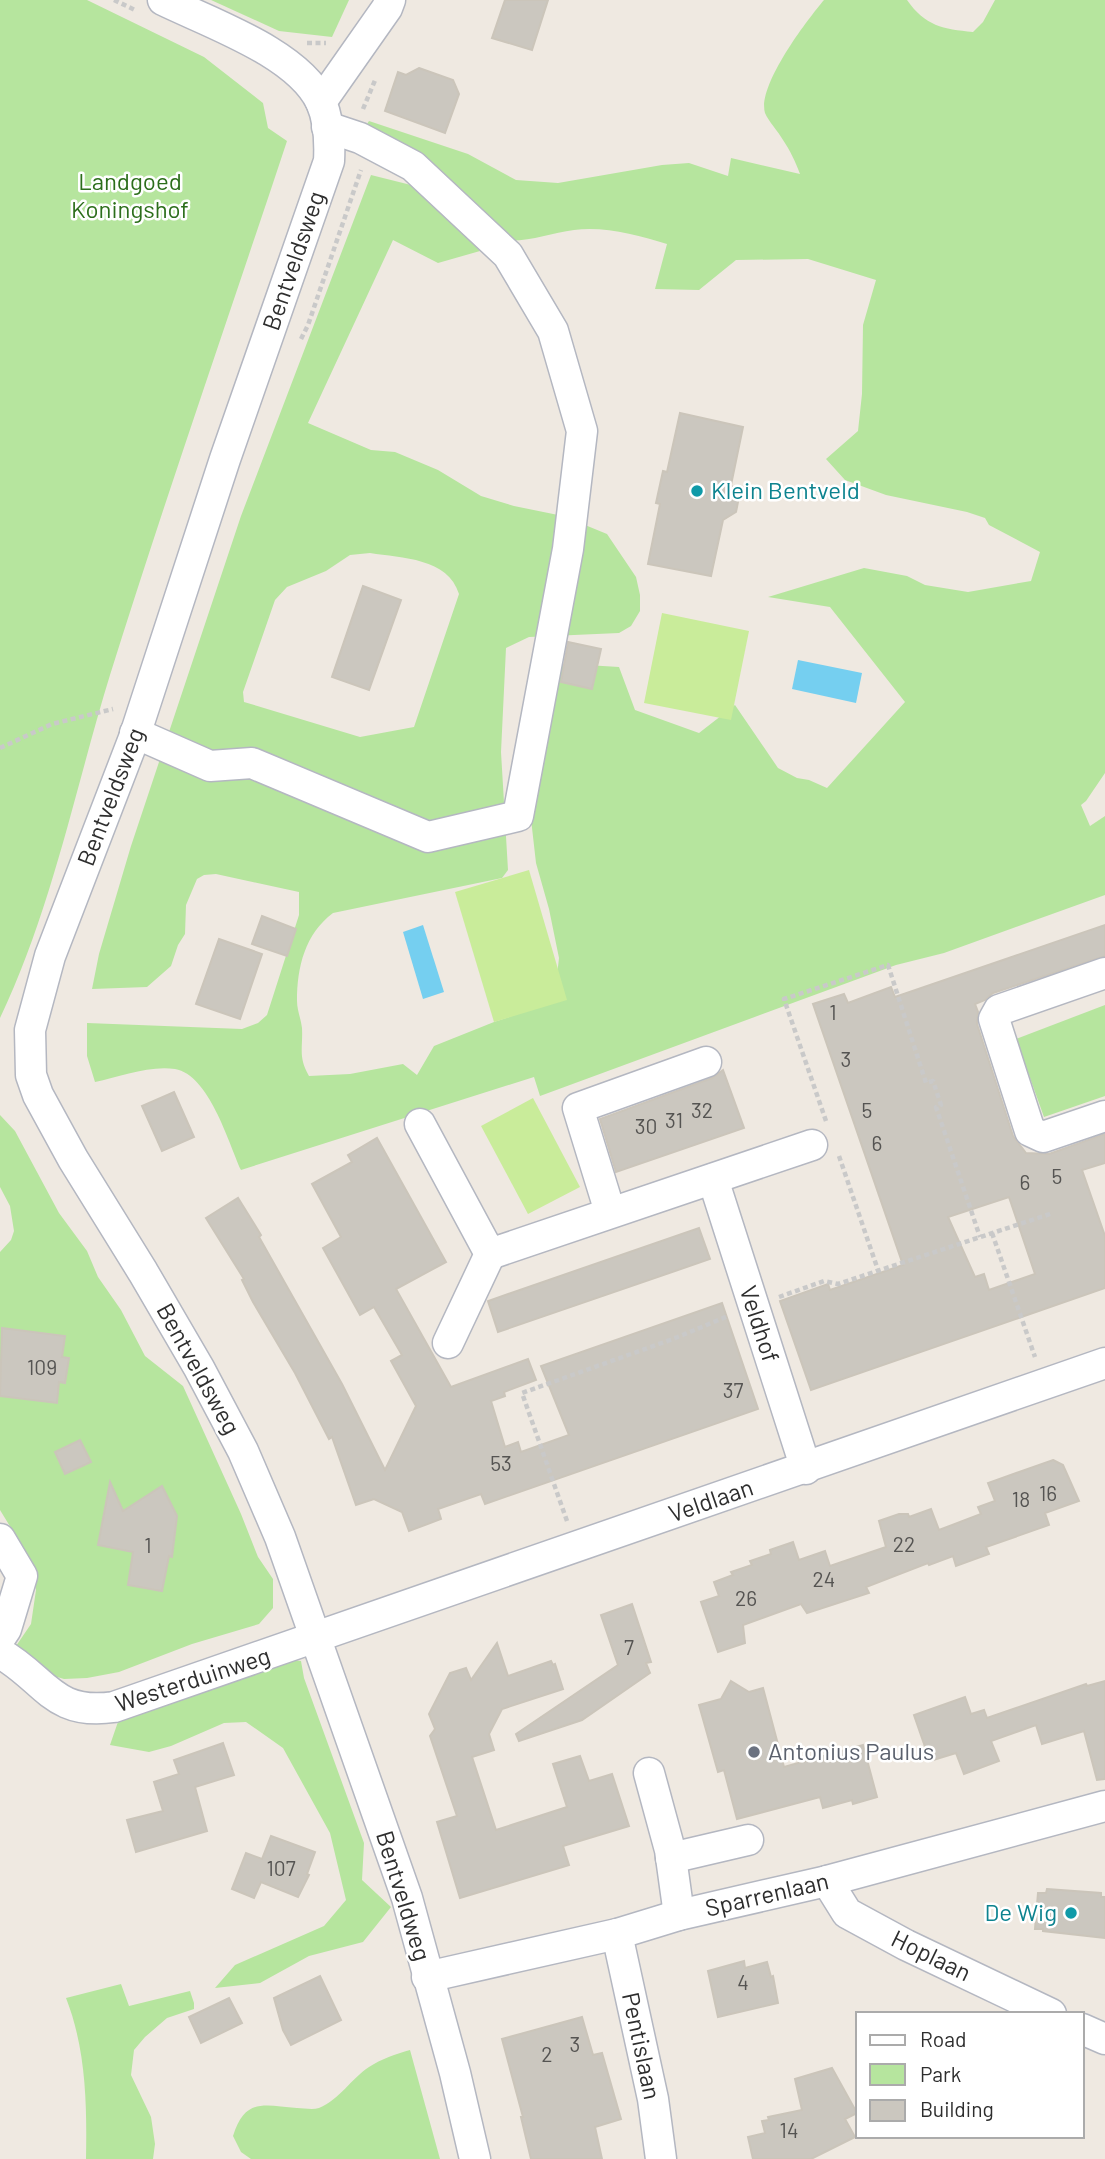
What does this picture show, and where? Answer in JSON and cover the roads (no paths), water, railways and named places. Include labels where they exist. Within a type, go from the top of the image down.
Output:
[{"type":"street","points":[[135,733],[211,766],[252,763],[428,837],[518,816],[568,549],[582,431],[553,331],[508,255],[413,166],[360,138],[324,114],[299,74],[275,54],[163,0]]},
{"type":"street","points":[[324,114],[390,0]]},
{"type":"street","name":"Bentveldsweg","points":[[317,1637],[280,1537],[243,1451],[200,1368],[72,1159],[38,1095],[30,1075],[30,1030],[50,956],[135,733],[230,446],[329,161],[324,114]]},
{"type":"street","points":[[1105,973],[999,1010],[994,1019],[1031,1131],[1043,1137],[1105,1116]]},
{"type":"street","points":[[610,1212],[578,1108],[706,1062]]},
{"type":"street","points":[[420,1124],[489,1254]]},
{"type":"street","points":[[448,1343],[489,1254],[826,1142]]},
{"type":"street","name":"Veldhof","points":[[713,1179],[806,1469]]},
{"type":"street","name":"Veldlaan","points":[[317,1637],[1105,1363]]},
{"type":"street","points":[[0,1539],[22,1576],[6,1629],[0,1638]]},
{"type":"street","name":"Westerduinweg","points":[[0,1653],[59,1699],[82,1708],[98,1709],[114,1707],[317,1637]]},
{"type":"street","name":"Bentveldweg","points":[[317,1637],[407,1898],[455,2073],[475,2159]]},
{"type":"street","points":[[649,1773],[671,1858],[679,1915]]},
{"type":"street","name":"Sparrenlaan","points":[[427,1977],[617,1934],[679,1915],[827,1881],[1105,1806]]},
{"type":"street","points":[[671,1858],[748,1840]]},
{"type":"street","name":"Hoplaan","points":[[827,1881],[847,1913],[906,1945],[1047,2012]]},
{"type":"street","name":"Pentislaan","points":[[617,1934],[653,2099],[662,2159]]},
{"type":"street","points":[[1084,2030],[1105,2039]]},
{"type":"water","points":[[798,660],[862,673],[856,703],[792,689]]},
{"type":"water","points":[[423,925],[444,992],[423,999],[403,932]]},
{"type":"place","name":"Klein Bentveld","points":[[697,491]]},
{"type":"place","name":"Antonius Paulus","points":[[754,1752]]},
{"type":"place","name":"De Wig","points":[[1071,1913]]},
{"type":"park label","name":"Landgoed Koningshof","points":[[130,196]]}]
